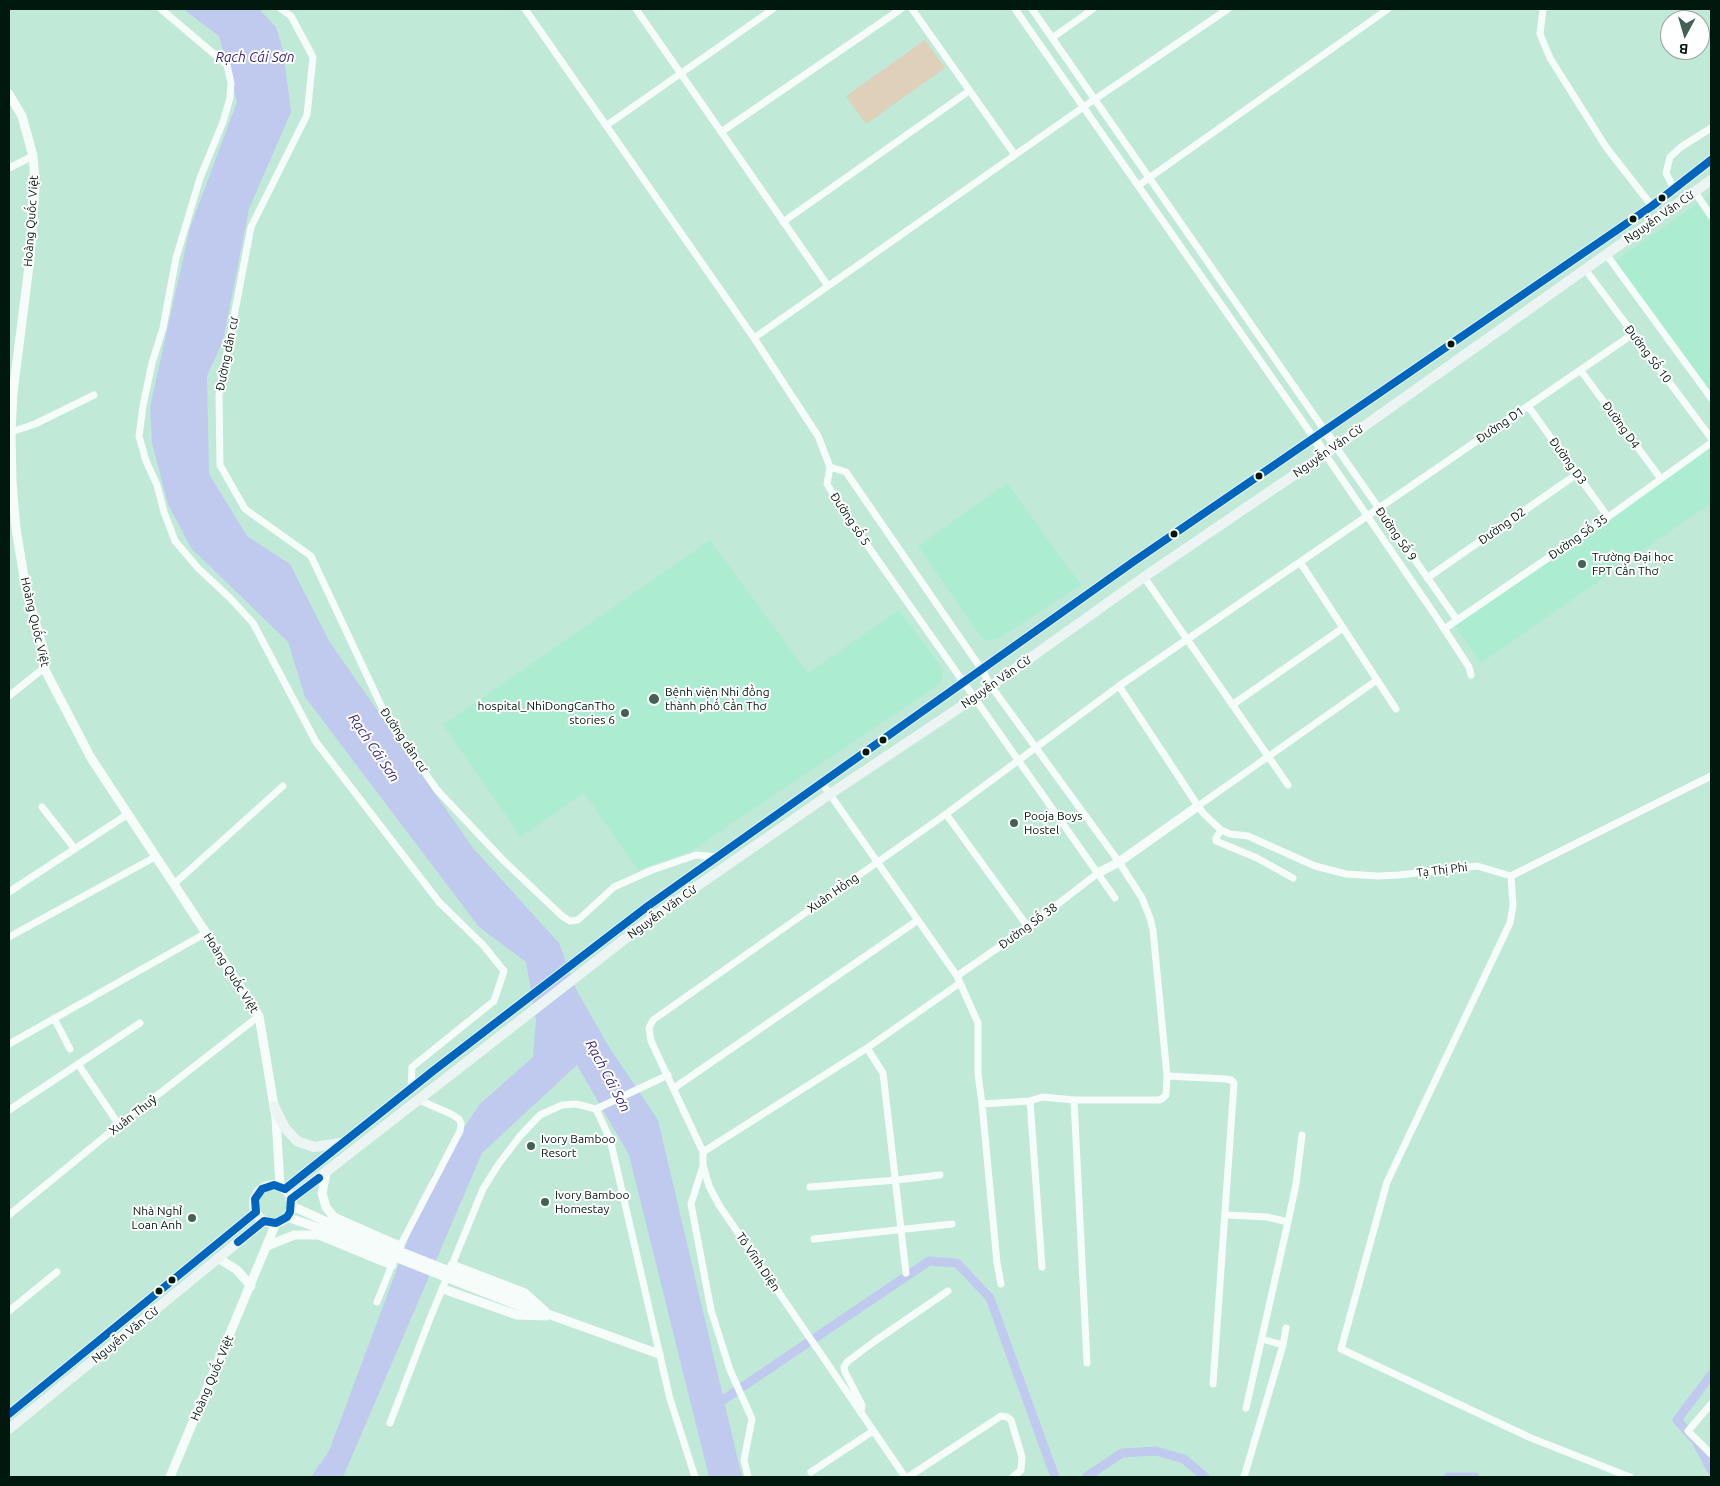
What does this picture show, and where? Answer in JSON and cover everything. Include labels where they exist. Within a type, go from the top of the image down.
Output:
[{"type":"main road","name":"Nguyễn Văn Cừ","points":[[282,1188],[346,1141],[433,1071],[648,906],[1133,562],[1652,206],[1711,160]]},
{"type":"main road","name":"Nguyễn Văn Cừ","points":[[292,1203],[326,1172],[657,914],[830,794],[974,698],[1144,577],[1336,447],[1711,180]]},
{"type":"main road","points":[[1577,258],[1586,269]]},
{"type":"main road","points":[[1133,562],[1144,577]]},
{"type":"main road","points":[[274,1106],[285,1128],[297,1141],[314,1147],[335,1145],[346,1141]]},
{"type":"main road","points":[[267,1186],[282,1188],[292,1203],[287,1217],[276,1223],[264,1221],[256,1212],[254,1206],[257,1194],[267,1186]]},
{"type":"main road","name":"Nguyễn Văn Cừ","points":[[10,1411],[256,1212]]},
{"type":"main road","name":"Nguyễn Văn Cừ","points":[[9,1430],[264,1221]]},
{"type":"street","points":[[161,9],[227,66],[231,83],[230,98],[223,122],[200,178],[176,258],[163,328],[152,363],[143,406],[139,436],[175,541],[198,568],[253,623],[316,742],[439,902],[483,945],[504,971],[494,1002],[412,1067],[411,1089]]},
{"type":"street","name":"Đường dân cư","points":[[281,9],[291,16],[313,57],[307,115],[251,227],[219,396],[220,465],[244,509],[311,556],[386,716],[437,790],[502,859],[562,916],[570,921],[578,920],[614,887],[652,870],[696,855],[717,857]]},
{"type":"street","points":[[525,9],[754,338],[818,436],[830,466]]},
{"type":"street","points":[[636,9],[828,286]]},
{"type":"street","points":[[607,125],[773,9]]},
{"type":"street","points":[[721,132],[901,9]]},
{"type":"street","points":[[912,9],[1015,155]]},
{"type":"street","points":[[1015,9],[1082,108],[1139,186],[1325,454],[1444,629],[1471,674]]},
{"type":"street","points":[[1032,9],[1336,447]]},
{"type":"street","points":[[1052,38],[1092,9]]},
{"type":"street","points":[[754,338],[1082,108],[1228,9]]},
{"type":"street","points":[[1139,186],[1388,9]]},
{"type":"street","points":[[1543,9],[1540,34],[1550,58],[1606,147],[1652,206]]},
{"type":"street","points":[[783,222],[970,91]]},
{"type":"street","name":"Hoàng Quốc Việt","points":[[9,94],[22,116],[33,156],[35,188],[32,233],[11,394],[12,481],[16,529],[26,589],[44,652],[44,668],[92,758],[259,1016],[274,1106],[282,1188]]},
{"type":"street","points":[[1674,189],[1666,173],[1670,157],[1680,147],[1711,128]]},
{"type":"street","points":[[9,168],[33,156]]},
{"type":"street","points":[[1695,192],[1711,216]]},
{"type":"street","points":[[1606,254],[1711,398]]},
{"type":"street","name":"Đường Số 10","points":[[1586,269],[1711,438]]},
{"type":"street","name":"Đường D1","points":[[1187,640],[1633,334]]},
{"type":"street","name":"Đường D4","points":[[1581,371],[1661,479]]},
{"type":"street","points":[[11,432],[35,424],[94,395]]},
{"type":"street","name":"Đường D3","points":[[1528,406],[1608,517]]},
{"type":"street","name":"Đường Số 35","points":[[1444,629],[1608,517],[1711,443]]},
{"type":"street","name":"Đường Số 9","points":[[1336,447],[1457,620]]},
{"type":"street","name":"Đường số 5","points":[[1074,1100],[1164,1098],[1167,1092],[1153,930],[1150,918],[1142,898],[1119,862],[991,686],[982,670],[846,472],[830,466],[827,484],[836,498],[1115,898]]},
{"type":"street","name":"Đường D2","points":[[1427,578],[1577,474]]},
{"type":"street","points":[[1300,562],[1396,709]]},
{"type":"street","points":[[1144,577],[1288,785]]},
{"type":"street","points":[[1232,705],[1343,628]]},
{"type":"street","name":"Xuân Hồng","points":[[649,1028],[653,1020],[946,814],[1035,747],[1187,640]]},
{"type":"street","points":[[9,696],[44,668]]},
{"type":"street","points":[[1098,873],[1119,862],[1377,680]]},
{"type":"street","points":[[1120,686],[1198,806],[1221,830],[1216,841],[1257,858],[1293,878]]},
{"type":"street","points":[[1630,1477],[1531,1438],[1341,1349],[1387,1182],[1510,922],[1513,906],[1511,876],[1711,776]]},
{"type":"street","points":[[822,783],[959,980],[978,1023],[978,1074],[997,1262],[1001,1284]]},
{"type":"street","points":[[174,884],[283,786]]},
{"type":"street","points":[[42,807],[75,849]]},
{"type":"street","points":[[9,892],[128,814]]},
{"type":"street","points":[[946,814],[1028,928]]},
{"type":"street","name":"Tạ Thị Phi","points":[[1221,830],[1230,834],[1248,836],[1315,866],[1346,874],[1392,876],[1477,866],[1511,876]]},
{"type":"street","points":[[9,937],[155,857]]},
{"type":"street","name":"Đường Số 38","points":[[703,1152],[866,1048],[1028,928],[1098,873]]},
{"type":"street","points":[[674,1088],[918,920]]},
{"type":"street","points":[[9,1044],[206,933]]},
{"type":"street","name":"Xuân Thuỷ","points":[[9,1216],[119,1125],[259,1016]]},
{"type":"street","points":[[54,1018],[70,1049]]},
{"type":"street","points":[[9,1110],[140,1023]]},
{"type":"street","name":"Tô Vĩnh Diện","points":[[649,1028],[651,1041],[703,1152],[703,1165],[709,1186],[719,1205],[906,1477]]},
{"type":"street","points":[[866,1048],[883,1073],[897,1180],[906,1273]]},
{"type":"street","points":[[78,1064],[119,1125]]},
{"type":"street","points":[[390,1423],[484,1189],[498,1165],[520,1136],[540,1115],[562,1105],[576,1104],[596,1109],[668,1075]]},
{"type":"street","points":[[1167,1076],[1226,1079],[1231,1080],[1234,1084],[1213,1384]]},
{"type":"street","points":[[982,1104],[1030,1101],[1042,1097],[1074,1100],[1087,1363]]},
{"type":"street","points":[[377,1302],[400,1246],[460,1131],[461,1124],[459,1119],[419,1100]]},
{"type":"street","points":[[1030,1101],[1042,1267]]},
{"type":"street","points":[[596,1109],[610,1139],[670,1399],[695,1477]]},
{"type":"street","points":[[1246,1408],[1296,1184],[1302,1135]]},
{"type":"street","points":[[703,1165],[690,1204],[711,1310],[730,1373],[752,1419],[744,1460],[748,1477]]},
{"type":"street","points":[[326,1172],[322,1193],[326,1207],[334,1217],[400,1246]]},
{"type":"street","points":[[810,1187],[897,1180],[940,1174]]},
{"type":"street","points":[[292,1203],[341,1232]]},
{"type":"street","points":[[1226,1215],[1267,1217],[1288,1222]]},
{"type":"street","points":[[287,1217],[341,1232],[525,1301],[534,1309],[551,1316],[659,1354]]},
{"type":"street","name":"Hoàng Quốc Việt","points":[[170,1477],[276,1223]]},
{"type":"street","points":[[814,1239],[901,1228],[952,1224]]},
{"type":"street","points":[[267,1246],[294,1235],[319,1235],[392,1265]]},
{"type":"street","points":[[218,1258],[237,1270],[251,1286]]},
{"type":"street","points":[[452,1266],[525,1293],[551,1316]]},
{"type":"street","points":[[9,1311],[57,1272]]},
{"type":"street","points":[[443,1289],[517,1315],[551,1316]]},
{"type":"street","points":[[861,1413],[862,1404],[845,1372],[844,1367],[847,1362],[948,1291]]},
{"type":"street","points":[[1244,1477],[1283,1345],[1286,1328]]},
{"type":"street","points":[[1262,1339],[1283,1345]]},
{"type":"street","points":[[1711,1404],[1688,1431],[1711,1454]]},
{"type":"street","points":[[10,1411],[19,1421]]},
{"type":"street","points":[[906,1477],[999,1417],[1004,1416],[1011,1420],[1022,1460],[1021,1470],[1013,1477]]},
{"type":"street","points":[[811,1472],[873,1431]]},
{"type":"shaded area","points":[[925,40],[945,68],[866,124],[846,96]]},
{"type":"shaded area","points":[[1711,194],[1711,404],[1612,263]]},
{"type":"shaded area","name":"Trường Đại học FPT Cần Thơ","points":[[1711,445],[1711,503],[1481,663],[1453,624]]},
{"type":"shaded area","points":[[1007,483],[1081,585],[999,638],[986,641],[981,637],[918,546]]},
{"type":"shaded area","name":"Bệnh viện Nhi đồng thành phố Cần Thơ","points":[[710,540],[808,673],[899,610],[942,668],[941,683],[691,851],[638,870],[584,793],[521,837],[443,725]]},
{"type":"water","name":"Rạch Cái Sơn","points":[[183,9],[259,9],[276,27],[283,50],[291,112],[249,209],[223,341],[207,376],[209,474],[247,536],[290,564],[329,641],[473,848],[559,943],[576,989],[609,1047],[658,1120],[742,1477],[709,1477],[629,1155],[577,1065],[482,1153],[343,1477],[311,1477],[329,1451],[432,1175],[480,1104],[533,1057],[536,1020],[526,962],[479,927],[305,697],[288,642],[191,548],[168,504],[152,443],[150,407],[190,228],[237,102],[219,36]]},
{"type":"waterway","points":[[723,1400],[929,1261],[957,1263],[990,1298],[1055,1477]]},
{"type":"waterway","points":[[1711,1375],[1677,1420],[1696,1441],[1711,1470]]},
{"type":"waterway","points":[[1086,1477],[1122,1453],[1156,1451],[1184,1459],[1205,1477]]},
{"type":"waterway","points":[[1448,1477],[1475,1477]]},
{"type":"transit line","points":[[9,1414],[256,1212],[255,1199],[262,1189],[274,1185],[285,1189],[433,1071],[648,906],[1133,562],[1652,206],[1711,160]]},
{"type":"transit line","points":[[238,1242],[264,1221],[276,1223],[287,1217],[290,1212],[291,1199],[319,1178]]},
{"type":"place","name":"Trường Đại học FPT Cần Thơ","points":[[1582,564]]},
{"type":"place","name":"Bệnh viện Nhi đồng thành phố Cần Thơ","points":[[654,699]]},
{"type":"place","name":"hospital_NhiDongCanTho stories 6","points":[[625,713]]},
{"type":"place","name":"Pooja Boys Hostel","points":[[1014,823]]},
{"type":"place","name":"Ivory Bamboo Resort","points":[[531,1146]]},
{"type":"place","name":"Ivory Bamboo Homestay","points":[[545,1202]]},
{"type":"place","name":"Nhà Nghỉ Loan Anh","points":[[192,1218]]}]
